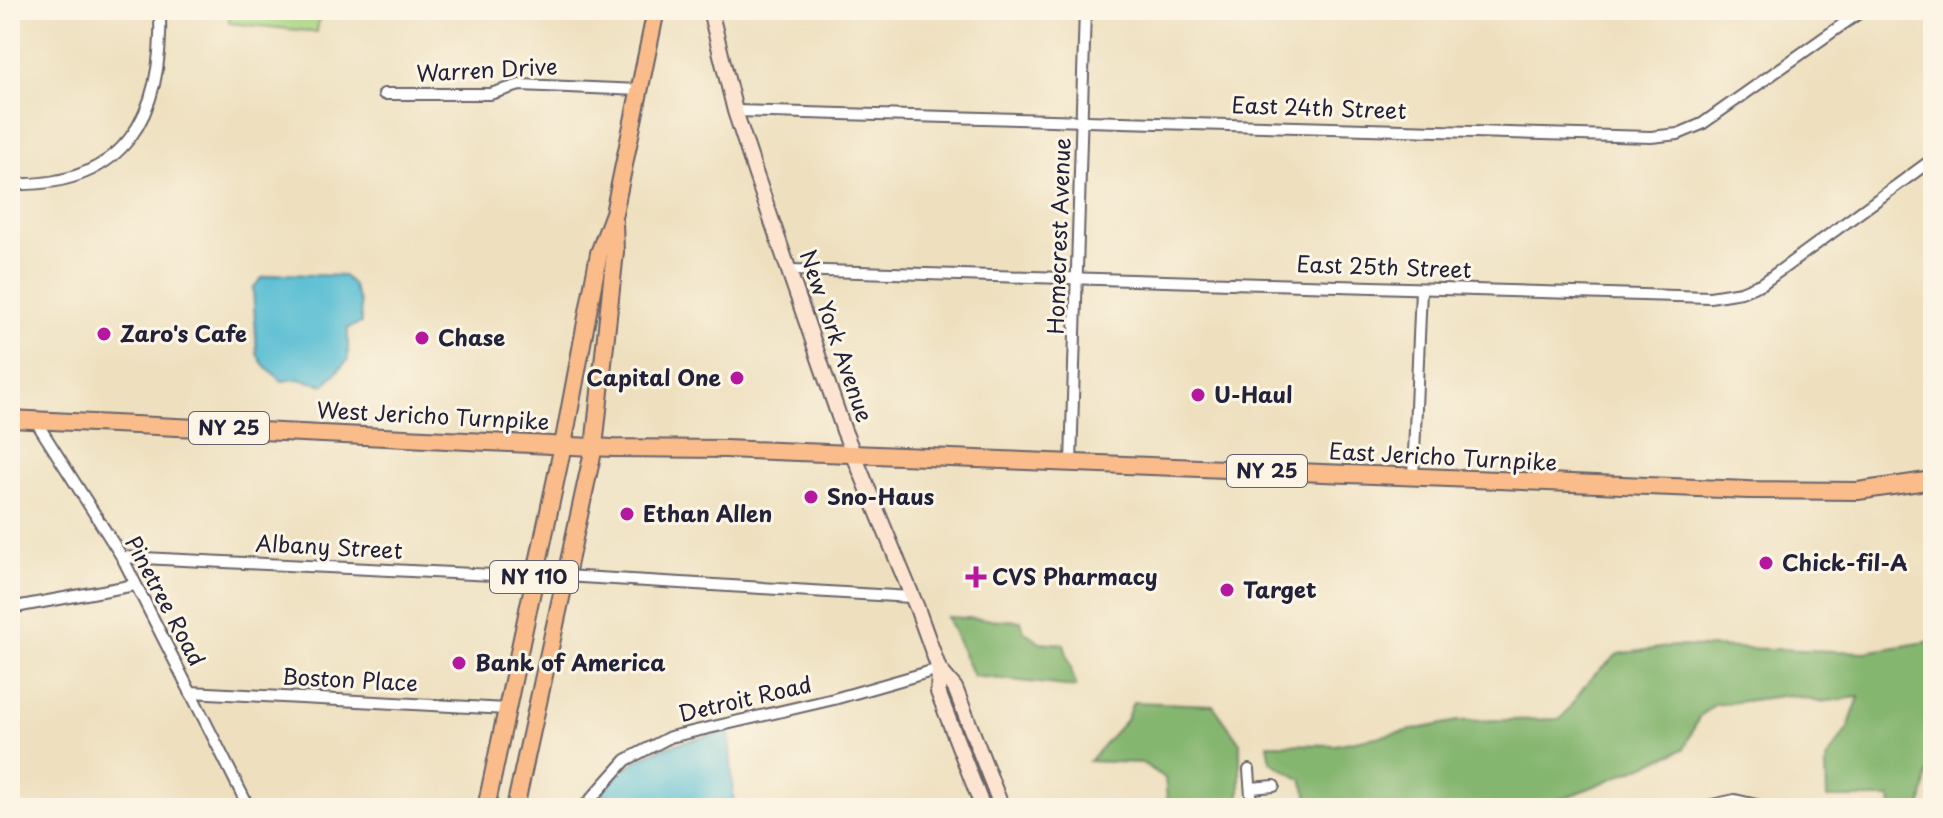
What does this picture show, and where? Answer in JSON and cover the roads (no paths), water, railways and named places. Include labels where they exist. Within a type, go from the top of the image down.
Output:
[{"type":"main road","name":"NY 110","points":[[486,808],[563,445],[599,253],[614,213],[656,10]]},
{"type":"main road","name":"NY 110","points":[[515,808],[594,447],[615,252],[614,213]]},
{"type":"main road","name":"West Jericho Turnpike","points":[[10,419],[594,447],[854,454]]},
{"type":"main road","name":"East Jericho Turnpike","points":[[854,454],[1823,493],[1890,488],[1933,480]]},
{"type":"street","points":[[10,184],[59,182],[82,175],[103,164],[134,133],[148,108],[158,78],[160,10]]},
{"type":"street","name":"New York Avenue","points":[[710,10],[735,111],[854,454],[939,669],[955,688],[1002,808]]},
{"type":"street","name":"Homecrest Avenue","points":[[1071,463],[1085,10]]},
{"type":"street","name":"East 24th Street","points":[[735,111],[1618,136],[1678,134],[1726,109],[1863,10]]},
{"type":"street","name":"Warren Drive","points":[[384,94],[490,94],[520,85],[640,90]]},
{"type":"street","name":"East 25th Street","points":[[791,270],[1710,297],[1741,292],[1763,283],[1933,159]]},
{"type":"street","points":[[1413,477],[1421,290]]},
{"type":"street","name":"Pinetree Road","points":[[35,420],[122,557],[249,808]]},
{"type":"street","name":"Albany Street","points":[[122,557],[534,577]]},
{"type":"street","points":[[565,576],[911,597]]},
{"type":"street","points":[[10,608],[135,585]]},
{"type":"street","name":"New York Avenue","points":[[939,669],[938,692],[983,808]]},
{"type":"street","name":"Detroit Road","points":[[583,808],[626,760],[670,737],[834,699],[939,669]]},
{"type":"street","name":"Boston Place","points":[[190,692],[507,709]]},
{"type":"street","points":[[1249,770],[1252,808]]},
{"type":"street","points":[[1251,788],[1274,786]]},
{"type":"street","points":[[1698,808],[1735,800],[1770,808]]},
{"type":"water","points":[[280,274],[344,276],[352,284],[360,303],[361,323],[348,328],[348,360],[324,385],[298,379],[282,381],[257,354],[253,288],[262,278]]},
{"type":"water","points":[[729,732],[734,808],[591,808],[619,774],[650,754],[686,741]]},
{"type":"place","name":"Zaro's Cafe","points":[[104,334]]},
{"type":"place","name":"Chase","points":[[422,338]]},
{"type":"place","name":"Capital One","points":[[737,378]]},
{"type":"place","name":"U-Haul","points":[[1198,395]]},
{"type":"place","name":"Sno-Haus","points":[[811,497]]},
{"type":"place","name":"Ethan Allen","points":[[627,514]]},
{"type":"place","name":"Chick-fil-A","points":[[1766,563]]},
{"type":"place","name":"CVS Pharmacy","points":[[976,577]]},
{"type":"place","name":"Target","points":[[1227,590]]},
{"type":"place","name":"Bank of America","points":[[459,663]]}]
